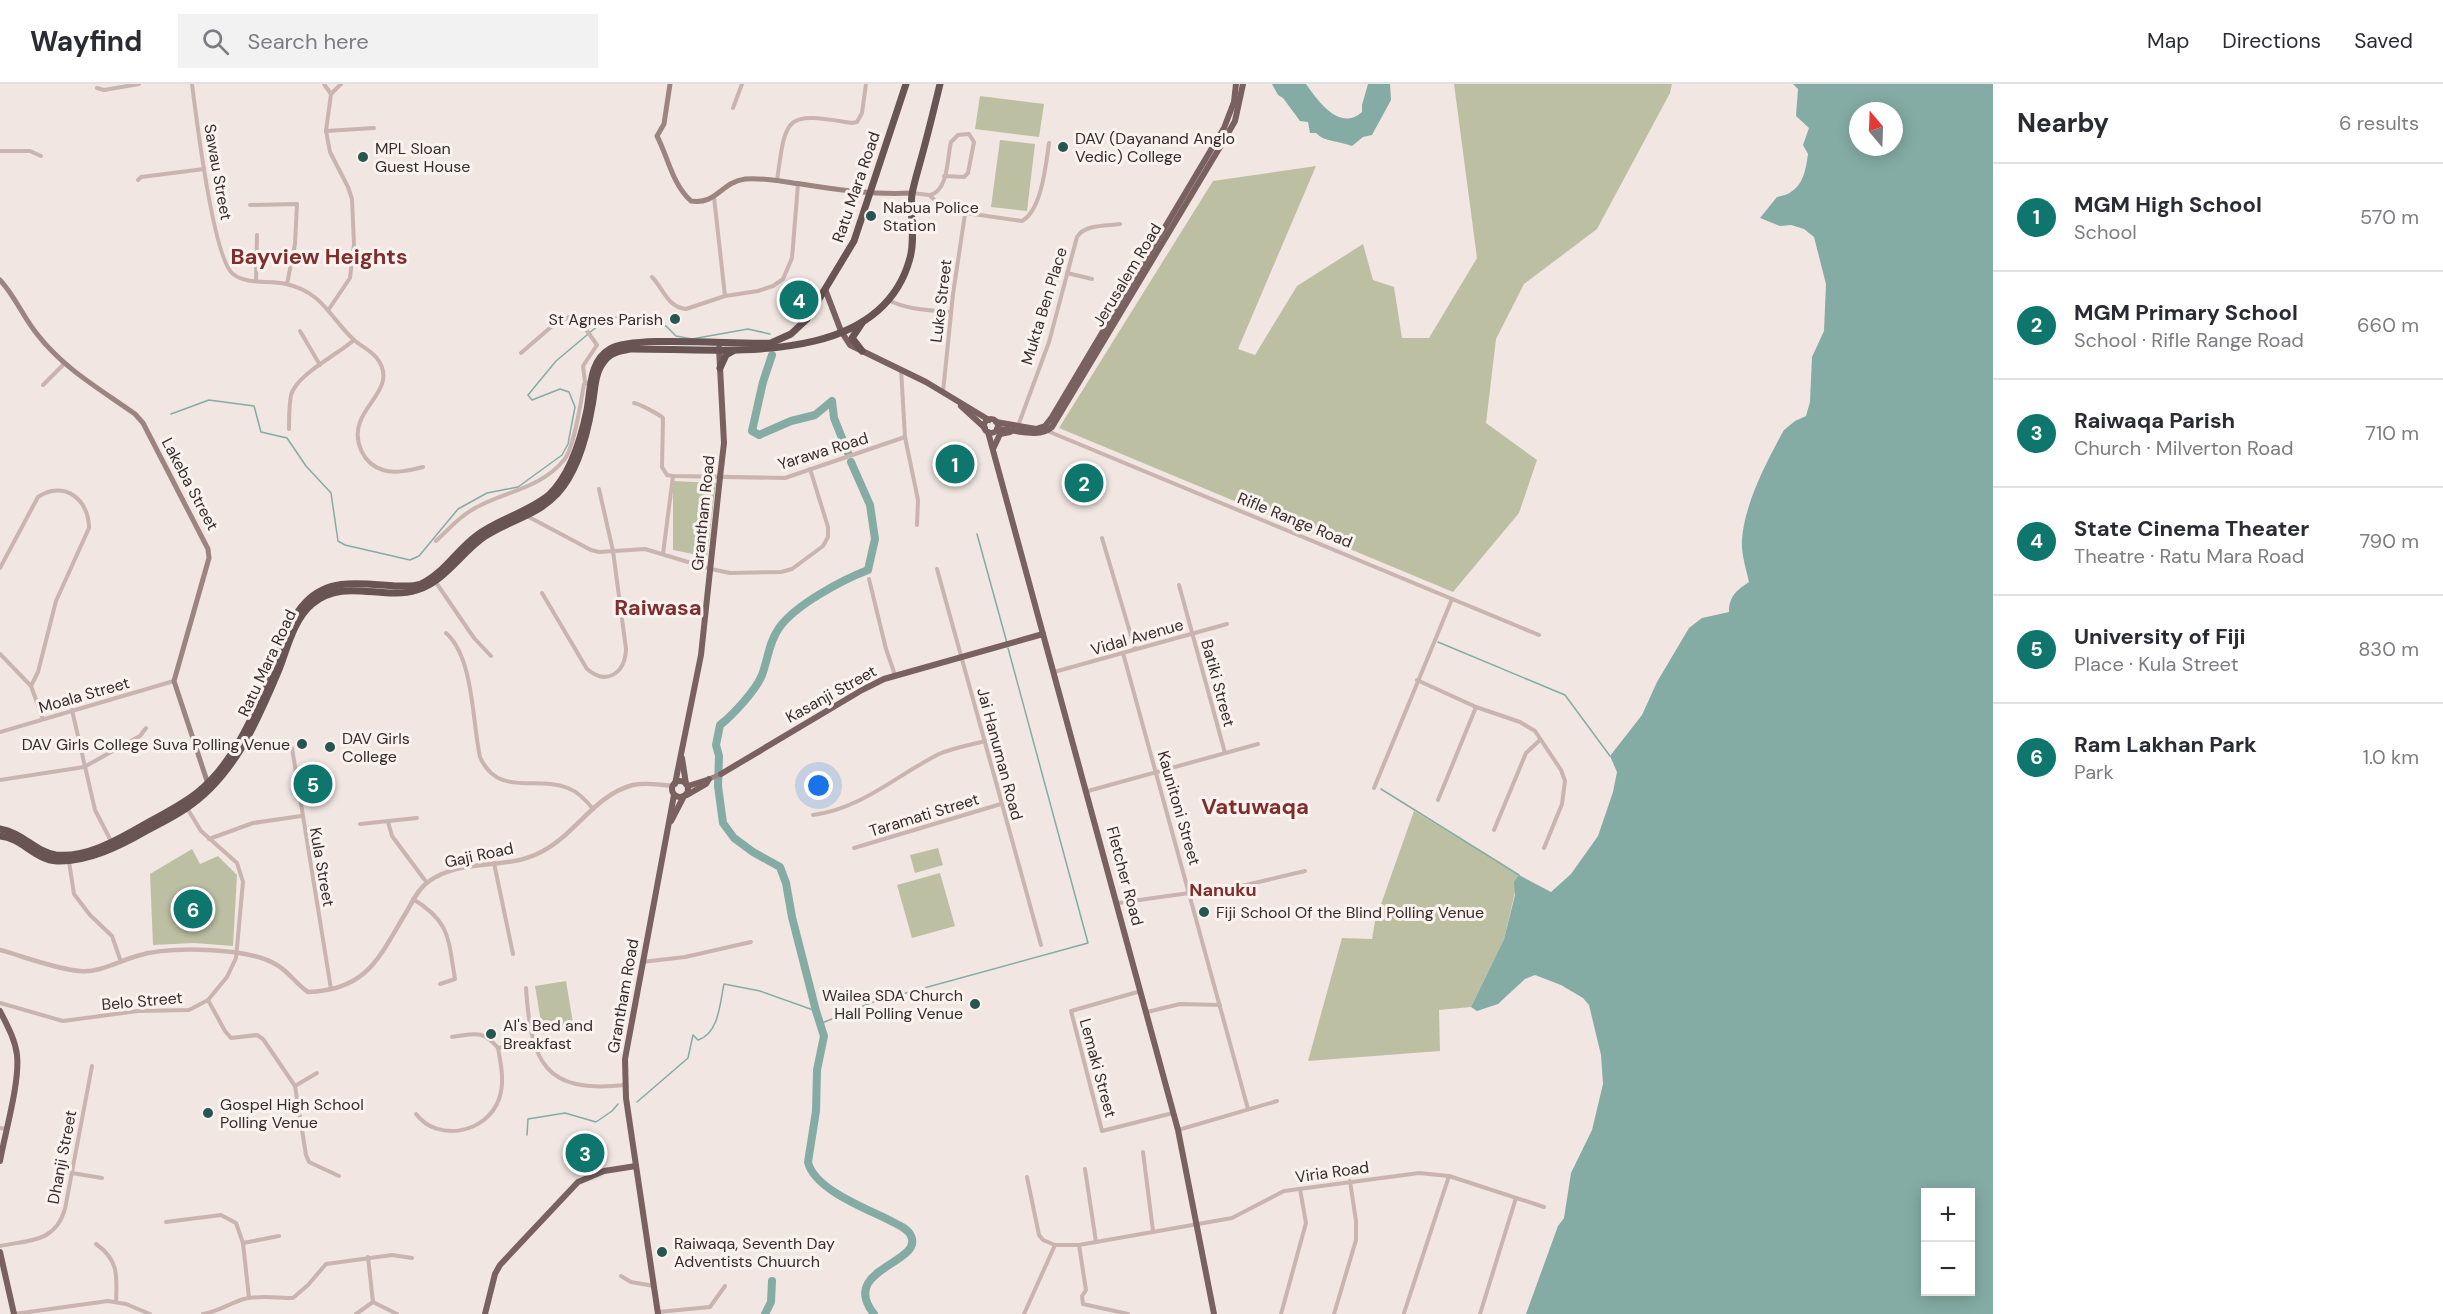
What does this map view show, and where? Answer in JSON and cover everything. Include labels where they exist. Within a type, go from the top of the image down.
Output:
[{"type":"highway","name":"Ratu Mara Road","points":[[0,836],[14,839],[44,858],[68,861],[120,846],[185,805],[208,786],[240,751],[270,691],[296,627],[312,604],[327,595],[342,590],[407,592],[425,587],[435,581],[484,537],[536,511],[558,493],[571,474],[590,420],[599,369],[606,359],[617,352],[630,349],[771,343],[784,339],[807,319],[854,241],[906,84]]},
{"type":"highway","name":"Ratu Mara Road","points":[[208,786],[228,759],[249,723],[290,628],[304,604],[323,590],[342,584],[404,586],[420,584],[431,578],[480,533],[547,496],[564,476],[571,460],[585,418],[588,382],[597,360],[613,347],[636,342],[739,349],[787,348],[841,331],[871,316],[888,300],[899,285],[912,248],[912,193],[940,84]]},
{"type":"highway","points":[[862,351],[854,343],[852,336],[857,328],[871,316]]},
{"type":"highway","points":[[720,368],[726,355],[739,349]]},
{"type":"highway","name":"Ratu Mara Road","points":[[0,829],[12,832],[37,848],[54,855],[75,854],[112,843],[185,805]]},
{"type":"main road","points":[[670,84],[664,124],[657,136],[668,166],[686,197],[691,201],[704,202],[738,180],[750,179],[870,194],[912,193]]},
{"type":"main road","name":"Jerusalem Road","points":[[1044,430],[1224,128],[1234,102],[1236,84]]},
{"type":"main road","name":"Jerusalem Road","points":[[1044,430],[1052,427],[1072,395],[1223,142],[1235,121],[1243,84]]},
{"type":"main road","name":"Lakeba Street","points":[[0,280],[38,336],[64,364],[135,414],[143,423],[208,549],[209,558],[174,681]]},
{"type":"main road","points":[[825,289],[841,331],[850,345],[943,392],[992,427],[1028,432]]},
{"type":"main road","name":"Grantham Road","points":[[658,1313],[625,1085],[626,1047],[674,785],[701,655],[724,443],[719,346]]},
{"type":"main road","points":[[992,427],[1018,426],[1044,430]]},
{"type":"main road","name":"Fletcher Road","points":[[992,427],[993,449],[1088,791],[1178,1130],[1214,1314]]},
{"type":"main road","points":[[993,449],[1000,434],[1044,430]]},
{"type":"main road","name":"Kasanji Street","points":[[674,785],[680,782],[687,785],[721,774],[862,690],[895,675],[1043,634]]},
{"type":"main road","points":[[174,681],[208,786]]},
{"type":"main road","name":"Grantham Road","points":[[668,827],[685,795],[687,785],[682,755]]},
{"type":"main road","name":"Kasanji Street","points":[[685,795],[706,784],[712,778]]},
{"type":"main road","points":[[674,794],[685,795]]},
{"type":"main road","points":[[0,1011],[13,1037],[17,1058],[3,1129],[0,1161]]},
{"type":"main road","points":[[485,1314],[495,1274],[500,1265],[568,1191],[588,1176],[636,1166]]},
{"type":"main road","points":[[0,1252],[14,1314]]},
{"type":"street","points":[[97,88],[104,90],[139,84]]},
{"type":"street","name":"Sawau Street","points":[[192,84],[204,169],[223,260],[232,273],[241,279],[287,284],[313,294],[329,309],[354,340],[376,356],[383,380],[377,397],[361,421],[358,437],[362,454],[382,470],[395,472],[423,467]]},
{"type":"street","points":[[324,84],[331,94]]},
{"type":"street","points":[[329,309],[350,278],[354,231],[348,187],[330,152],[326,131],[331,94],[341,84]]},
{"type":"street","points":[[733,108],[742,84]]},
{"type":"street","points":[[777,181],[783,140],[792,123],[807,117],[857,122],[862,113],[866,84]]},
{"type":"street","points":[[326,131],[374,129]]},
{"type":"street","points":[[912,193],[929,195],[936,192],[945,176],[951,142],[958,135],[969,134],[974,142],[968,173],[964,177],[945,176]]},
{"type":"street","points":[[929,195],[942,208],[965,214],[1018,221],[1026,219],[1039,194],[1049,143]]},
{"type":"street","points":[[0,151],[30,151],[41,156]]},
{"type":"street","points":[[138,180],[141,177],[204,169]]},
{"type":"street","points":[[652,277],[658,283],[664,296],[680,308],[696,307],[725,296],[758,291],[773,286],[783,279],[792,258],[798,184]]},
{"type":"street","points":[[714,197],[725,296]]},
{"type":"street","points":[[250,205],[297,204],[295,244],[287,284]]},
{"type":"street","name":"Luke Street","points":[[943,392],[951,312],[965,214]]},
{"type":"street","name":"Mukta Ben Place","points":[[1018,426],[1049,342],[1066,273],[1080,233],[1089,228],[1120,224]]},
{"type":"street","points":[[256,281],[257,235]]},
{"type":"street","points":[[1066,273],[1092,279]]},
{"type":"street","points":[[888,300],[900,306],[918,310],[951,312]]},
{"type":"street","points":[[436,541],[473,509],[529,487],[546,477],[566,459],[588,382],[583,366],[597,345],[590,333],[569,318],[551,327],[521,353]]},
{"type":"street","points":[[300,331],[320,365]]},
{"type":"street","points":[[289,429],[291,395],[299,379],[354,340]]},
{"type":"street","points":[[43,385],[64,364]]},
{"type":"street","points":[[901,369],[905,437],[918,500],[917,525]]},
{"type":"street","points":[[634,403],[641,404],[663,418],[665,423],[662,467],[667,475],[673,476],[663,554]]},
{"type":"street","name":"Rifle Range Road","points":[[1044,430],[1539,635]]},
{"type":"street","name":"Yarawa Road","points":[[673,476],[785,478],[905,437]]},
{"type":"street","points":[[527,516],[591,550],[613,551],[640,548],[730,573],[784,572],[798,566],[827,540],[828,530],[810,469]]},
{"type":"street","points":[[542,593],[586,669],[592,674],[603,676],[613,675],[621,670],[625,662],[626,649],[613,551],[599,489]]},
{"type":"street","points":[[0,568],[38,497],[45,493],[62,491],[74,494],[80,499],[89,518],[89,528],[56,601],[39,672],[31,686]]},
{"type":"street","points":[[536,511],[538,522]]},
{"type":"street","points":[[1102,538],[1135,649]]},
{"type":"street","name":"Jai Hanuman Road","points":[[937,569],[1041,945]]},
{"type":"street","points":[[869,579],[886,649],[895,675]]},
{"type":"street","points":[[435,581],[474,638],[492,656]]},
{"type":"street","name":"Batiki Street","points":[[1179,585],[1225,753]]},
{"type":"street","points":[[1374,788],[1452,599]]},
{"type":"street","name":"Vidal Avenue","points":[[1054,672],[1227,624]]},
{"type":"street","points":[[446,633],[456,643],[463,659],[478,749],[488,771],[510,783],[550,784],[568,788],[582,797],[593,809]]},
{"type":"street","name":"Kaunitoni Street","points":[[1124,653],[1248,1109]]},
{"type":"street","points":[[0,654],[31,686],[43,719]]},
{"type":"street","points":[[1418,680],[1476,707],[1520,722],[1535,730],[1540,741],[1561,770],[1565,781],[1562,804],[1544,848]]},
{"type":"street","name":"Moala Street","points":[[0,732],[174,681]]},
{"type":"street","points":[[1438,800],[1476,707]]},
{"type":"street","points":[[72,710],[95,810],[112,843]]},
{"type":"street","points":[[0,780],[84,767],[140,736],[146,728]]},
{"type":"street","points":[[813,815],[844,807],[863,799],[941,753],[985,741]]},
{"type":"street","points":[[1494,830],[1526,753],[1540,741]]},
{"type":"street","points":[[1088,791],[1258,744]]},
{"type":"street","name":"Kula Street","points":[[292,748],[301,816],[331,989]]},
{"type":"street","name":"Gaji Road","points":[[0,950],[79,971],[100,969],[137,956],[159,952],[186,950],[238,953],[261,957],[277,965],[308,992],[331,989],[353,982],[368,972],[413,899],[427,883],[452,870],[537,854],[567,834],[614,793],[632,785],[674,785]]},
{"type":"street","points":[[660,785],[674,794]]},
{"type":"street","name":"Taramati Street","points":[[854,848],[1001,804]]},
{"type":"street","points":[[185,805],[209,839],[237,863],[243,886],[238,953],[230,971],[208,1000],[231,1038],[261,1036],[295,1086],[309,1162],[339,1176]]},
{"type":"street","points":[[209,839],[253,823],[301,816]]},
{"type":"street","points":[[360,824],[417,818]]},
{"type":"street","points":[[388,822],[392,837],[427,883]]},
{"type":"street","points":[[68,861],[74,894],[90,915],[112,936],[121,962]]},
{"type":"street","points":[[494,863],[513,954]]},
{"type":"street","points":[[1118,903],[1246,885],[1305,872]]},
{"type":"street","points":[[413,899],[438,916],[448,939],[455,979],[440,984]]},
{"type":"street","points":[[641,963],[685,957],[751,942]]},
{"type":"street","points":[[526,988],[530,1032],[545,1066],[572,1084],[593,1088],[625,1085]]},
{"type":"street","name":"Lemaki Street","points":[[1142,991],[1071,1011],[1102,1131],[1173,1113]]},
{"type":"street","name":"Belo Street","points":[[0,1003],[63,1021],[138,1011],[189,1010],[208,1000]]},
{"type":"street","points":[[1147,1012],[1180,1004],[1220,1005]]},
{"type":"street","points":[[416,1114],[429,1127],[440,1131],[464,1130],[485,1119],[499,1100],[503,1075],[498,1048],[489,1036],[479,1033],[452,1037]]},
{"type":"street","points":[[498,1048],[533,1041]]},
{"type":"street","name":"Dhanji Street","points":[[0,1246],[42,1238],[56,1229],[63,1216],[92,1066]]},
{"type":"street","points":[[295,1086],[317,1073]]},
{"type":"street","points":[[1178,1130],[1277,1101]]},
{"type":"street","points":[[1143,1152],[1153,1232]]},
{"type":"street","points":[[1085,1170],[1096,1242]]},
{"type":"street","points":[[72,1173],[102,1178]]},
{"type":"street","name":"Viria Road","points":[[1055,1245],[1078,1245],[1198,1225],[1238,1217],[1277,1194],[1350,1181],[1419,1173],[1449,1176],[1544,1207]]},
{"type":"street","points":[[1404,1313],[1449,1176]]},
{"type":"street","points":[[1024,1314],[1055,1245],[1043,1240],[1039,1235],[1027,1177]]},
{"type":"street","points":[[1334,1314],[1356,1240],[1356,1221],[1350,1181]]},
{"type":"street","points":[[1281,1314],[1306,1223],[1300,1189]]},
{"type":"street","points":[[1480,1314],[1516,1198]]},
{"type":"street","points":[[166,1222],[221,1215],[236,1224],[243,1243],[249,1298]]},
{"type":"street","points":[[243,1243],[279,1236]]},
{"type":"street","points":[[96,1244],[112,1258],[116,1270],[116,1302]]},
{"type":"street","points":[[1078,1245],[1086,1290],[1082,1296],[1083,1304],[1128,1314]]},
{"type":"street","points":[[203,1314],[213,1313],[249,1298],[292,1298],[308,1285],[326,1264],[392,1255],[412,1258]]},
{"type":"street","points":[[368,1257],[373,1302]]},
{"type":"street","points":[[621,1276],[631,1282],[654,1286]]},
{"type":"street","points":[[658,1313],[710,1307],[719,1298],[725,1286]]},
{"type":"street","points":[[14,1314],[88,1302],[116,1302],[150,1314]]},
{"type":"street","points":[[356,1314],[373,1302]]},
{"type":"street","points":[[373,1302],[397,1314]]},
{"type":"green space","points":[[1454,84],[1672,84],[1670,93],[1597,229],[1524,284],[1496,339],[1486,423],[1537,460],[1519,513],[1453,592],[1059,428],[1213,181],[1316,166],[1238,349],[1255,355],[1297,286],[1363,244],[1373,280],[1394,287],[1402,338],[1429,338],[1477,258]]},
{"type":"green space","points":[[980,96],[1044,104],[1039,137],[975,129]]},
{"type":"green space","points":[[1000,140],[1035,144],[1027,211],[991,207]]},
{"type":"green space","points":[[673,481],[716,483],[707,557],[673,550]]},
{"type":"green space","points":[[1414,811],[1519,875],[1504,939],[1471,1007],[1439,1010],[1440,1051],[1308,1061],[1342,938],[1372,939],[1375,921]]},
{"type":"green space","points":[[938,848],[943,865],[915,873],[910,855]]},
{"type":"green space","points":[[192,849],[200,864],[218,856],[237,875],[233,946],[194,943],[153,945],[150,874]]},
{"type":"green space","points":[[940,873],[955,926],[912,938],[897,885]]},
{"type":"green space","points":[[566,981],[574,1029],[543,1034],[535,986]]},
{"type":"water","points":[[1272,84],[1306,84],[1330,112],[1346,118],[1354,117],[1362,112],[1368,84],[1390,84],[1391,100],[1372,135],[1363,137],[1352,146],[1310,133],[1308,122],[1300,121],[1283,98],[1278,95]]},
{"type":"water","points":[[1793,84],[1993,84],[1993,1314],[1526,1314],[1558,1226],[1564,1218],[1571,1173],[1592,1130],[1603,1084],[1601,1055],[1589,1005],[1583,998],[1561,985],[1535,975],[1525,979],[1498,1004],[1477,1011],[1471,1007],[1504,939],[1515,895],[1514,882],[1519,875],[1551,892],[1571,874],[1598,836],[1613,792],[1617,772],[1610,756],[1642,715],[1657,682],[1689,628],[1702,618],[1729,612],[1730,602],[1735,594],[1749,582],[1742,545],[1747,512],[1764,469],[1784,430],[1806,416],[1810,402],[1812,357],[1824,331],[1826,284],[1814,237],[1804,229],[1791,225],[1780,226],[1760,218],[1777,197],[1792,192],[1803,176],[1808,154],[1803,145],[1809,128],[1796,116],[1798,89]]},
{"type":"waterway","points":[[171,414],[209,400],[254,406],[261,432],[287,438],[306,466],[331,493],[338,541],[345,545],[410,560],[419,556],[458,509],[487,493],[518,487],[562,455],[568,444],[575,407],[569,392],[560,389],[532,400],[528,395],[556,361],[606,319],[618,317],[666,326],[676,336],[692,339],[748,329],[770,334]]},
{"type":"waterway","points":[[772,355],[763,382],[752,431],[759,435],[791,421],[815,415],[832,401],[834,418],[848,453]]},
{"type":"waterway","points":[[851,462],[870,505],[875,539],[868,570],[820,594],[786,619],[773,639],[759,681],[744,702],[720,725],[716,745],[719,756],[718,786],[723,823],[734,838],[780,867],[824,1036],[817,1070],[816,1111],[808,1162],[812,1172],[830,1189],[901,1226],[911,1236],[912,1245],[906,1253],[873,1277],[866,1287],[866,1299],[874,1314]]},
{"type":"waterway","points":[[977,534],[1007,643]]},
{"type":"waterway","points":[[1438,642],[1565,695],[1610,756]]},
{"type":"waterway","points":[[822,1023],[873,1002],[1088,943],[1008,648]]},
{"type":"waterway","points":[[1381,789],[1519,875]]},
{"type":"waterway","points":[[637,1102],[688,1058],[693,1035],[698,1040],[710,1031],[717,1017],[724,984],[760,991],[816,1011]]},
{"type":"waterway","points":[[527,1135],[528,1119],[565,1113],[596,1122],[618,1104]]},
{"type":"waterway","points":[[765,1314],[771,1302],[772,1281]]},
{"type":"place","name":"DAV (Dayanand Anglo Vedic) College","points":[[1063,147]]},
{"type":"place","name":"MPL Sloan Guest House","points":[[363,157]]},
{"type":"place","name":"Nabua Police Station","points":[[871,216]]},
{"type":"place","name":"State Cinema Theater","points":[[799,300]]},
{"type":"place","name":"St Agnes Parish","points":[[675,319]]},
{"type":"place","name":"MGM High School","points":[[955,464]]},
{"type":"place","name":"MGM Primary School","points":[[1084,483]]},
{"type":"place","name":"DAV Girls College Suva Polling Venue","points":[[302,744]]},
{"type":"place","name":"DAV Girls College","points":[[330,747]]},
{"type":"place","name":"University of Fiji","points":[[313,784]]},
{"type":"place","name":"Ram Lakhan Park","points":[[193,909]]},
{"type":"place","name":"Fiji School Of the Blind Polling Venue","points":[[1204,912]]},
{"type":"place","name":"Wailea SDA Church Hall Polling Venue","points":[[975,1004]]},
{"type":"place","name":"Al's Bed and Breakfast","points":[[491,1034]]},
{"type":"place","name":"Gospel High School Polling Venue","points":[[208,1113]]},
{"type":"place","name":"Raiwaqa Parish","points":[[585,1153]]},
{"type":"place","name":"Raiwaqa, Seventh Day Adventists Chuurch","points":[[662,1252]]},
{"type":"district","name":"Bayview Heights","points":[[319,256]]},
{"type":"district","name":"Raiwasa","points":[[658,607]]},
{"type":"district","name":"Vatuwaqa","points":[[1255,806]]},
{"type":"district","name":"Nanuku","points":[[1223,890]]}]
